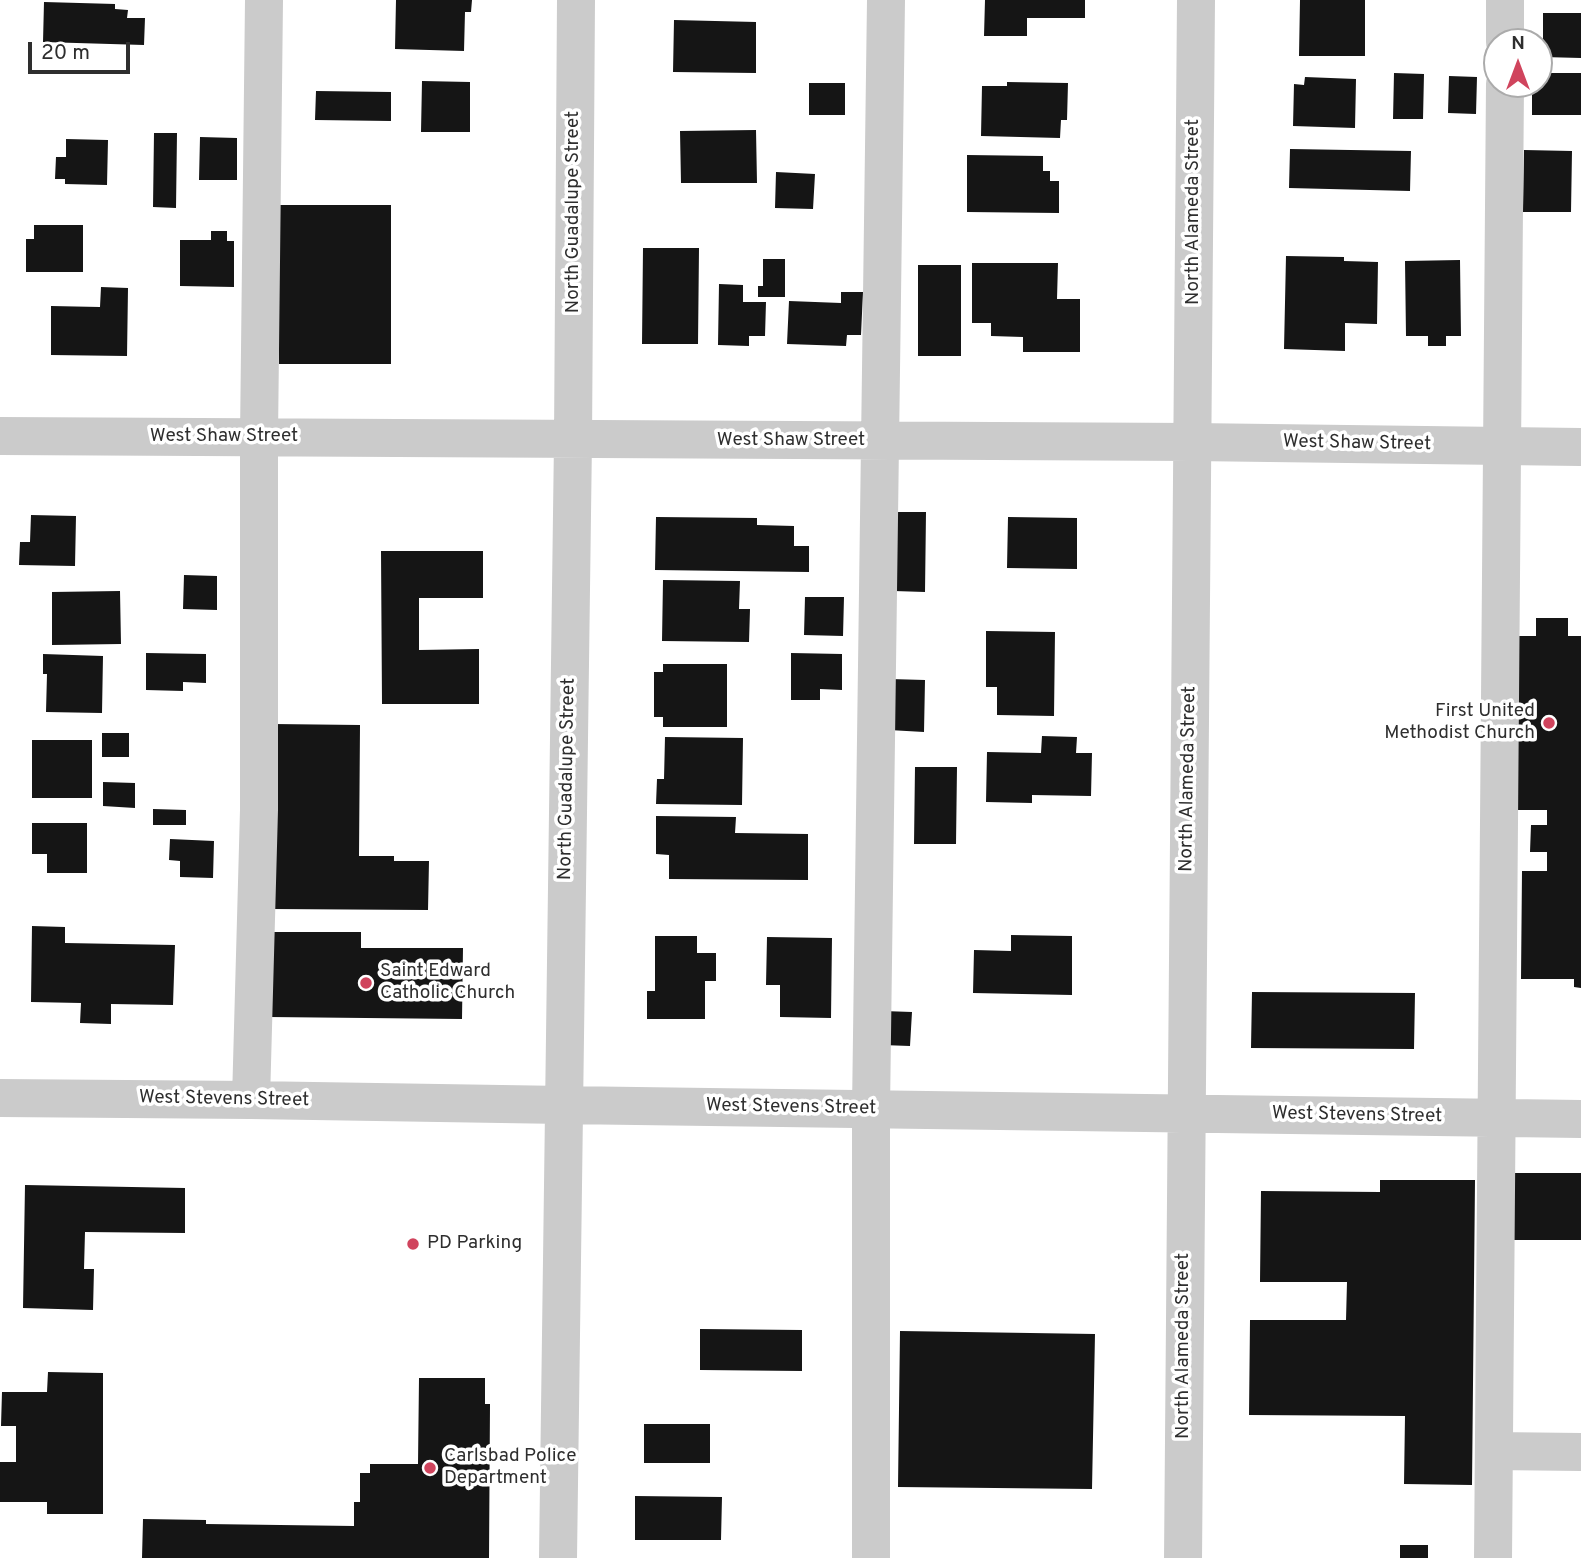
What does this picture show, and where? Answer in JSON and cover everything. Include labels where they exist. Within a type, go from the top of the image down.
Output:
[{"type":"street","points":[[251,1100],[259,810],[259,437],[264,0]]},
{"type":"street","name":"North Guadalupe Street","points":[[558,1558],[576,0]]},
{"type":"street","points":[[871,1558],[871,1109],[886,0]]},
{"type":"street","name":"North Alameda Street","points":[[1182,1558],[1196,0]]},
{"type":"street","points":[[1505,0],[1505,28]]},
{"type":"street","points":[[1493,1558],[1505,98]]},
{"type":"street","name":"West Shaw Street","points":[[0,436],[1192,442],[1581,447]]},
{"type":"street","name":"West Stevens Street","points":[[0,1098],[1581,1119]]},
{"type":"street","points":[[1494,1451],[1581,1452]]},
{"type":"building","points":[[396,0],[472,0],[471,12],[465,12],[464,51],[395,49]]},
{"type":"building","points":[[985,0],[1085,0],[1085,18],[1027,18],[1027,36],[984,36]]},
{"type":"building","points":[[1300,0],[1365,0],[1365,56],[1299,56]]},
{"type":"building","points":[[44,2],[115,4],[115,9],[128,10],[127,18],[145,18],[144,45],[43,42]]},
{"type":"building","points":[[1543,13],[1581,13],[1581,58],[1553,57],[1553,28],[1543,28]]},
{"type":"building","points":[[674,20],[756,22],[756,73],[673,72]]},
{"type":"building","points":[[1394,73],[1424,74],[1423,119],[1393,119]]},
{"type":"building","points":[[1553,73],[1581,73],[1581,115],[1532,115],[1532,98],[1553,98]]},
{"type":"building","points":[[1449,76],[1477,77],[1476,114],[1448,113]]},
{"type":"building","points":[[1305,77],[1356,79],[1355,128],[1293,126],[1294,84],[1304,85]]},
{"type":"building","points":[[422,81],[470,82],[470,132],[421,132]]},
{"type":"building","points":[[1007,82],[1068,83],[1067,120],[1061,120],[1060,138],[981,136],[982,86],[1007,86]]},
{"type":"building","points":[[809,83],[845,83],[845,115],[809,115]]},
{"type":"building","points":[[316,91],[391,92],[391,121],[315,120]]},
{"type":"building","points":[[756,130],[757,183],[681,183],[680,131]]},
{"type":"building","points":[[154,133],[177,133],[176,208],[153,207]]},
{"type":"building","points":[[200,137],[237,138],[237,180],[199,180]]},
{"type":"building","points":[[66,139],[108,140],[107,185],[65,184],[65,179],[55,179],[56,157],[66,157]]},
{"type":"building","points":[[1290,149],[1411,151],[1410,191],[1289,188]]},
{"type":"building","points":[[1524,150],[1572,151],[1571,212],[1523,212]]},
{"type":"building","points":[[967,155],[1043,156],[1043,171],[1050,171],[1050,181],[1059,181],[1059,213],[967,212]]},
{"type":"building","points":[[776,172],[815,174],[813,209],[775,208]]},
{"type":"building","points":[[279,205],[391,205],[391,364],[279,364]]},
{"type":"building","points":[[34,225],[83,225],[83,272],[26,272],[26,239],[34,239]]},
{"type":"building","points":[[211,231],[227,231],[227,241],[234,241],[234,287],[180,286],[180,240],[211,240]]},
{"type":"building","points":[[643,248],[699,248],[698,344],[642,344]]},
{"type":"building","points":[[1286,256],[1344,257],[1344,261],[1378,262],[1377,324],[1345,323],[1345,351],[1284,349]]},
{"type":"building","points":[[763,259],[785,259],[785,297],[758,297],[758,286],[763,286]]},
{"type":"building","points":[[1460,260],[1461,336],[1446,336],[1446,346],[1428,346],[1428,336],[1406,336],[1405,261]]},
{"type":"building","points":[[972,263],[1058,263],[1057,299],[1080,299],[1080,352],[1023,352],[1023,337],[991,336],[991,323],[972,323]]},
{"type":"building","points":[[918,265],[961,265],[961,356],[918,356]]},
{"type":"building","points":[[719,284],[743,285],[743,302],[766,302],[765,336],[749,336],[749,346],[718,345]]},
{"type":"building","points":[[101,287],[128,288],[127,356],[51,355],[51,306],[100,307]]},
{"type":"building","points":[[841,292],[863,292],[861,335],[847,335],[846,346],[787,344],[789,301],[841,303]]},
{"type":"building","points":[[895,512],[926,512],[925,592],[894,591]]},
{"type":"building","points":[[31,515],[76,516],[75,566],[19,565],[20,542],[30,542]]},
{"type":"building","points":[[656,517],[757,518],[757,525],[794,526],[794,546],[809,546],[809,572],[655,570]]},
{"type":"building","points":[[1008,517],[1077,518],[1077,569],[1007,568]]},
{"type":"building","points":[[381,551],[483,551],[483,598],[419,598],[419,650],[479,649],[479,704],[382,704]]},
{"type":"building","points":[[184,575],[217,576],[217,610],[183,609]]},
{"type":"building","points":[[663,580],[740,581],[739,609],[750,609],[749,642],[662,641]]},
{"type":"building","points":[[120,591],[121,644],[52,645],[52,592]]},
{"type":"building","points":[[805,597],[844,597],[843,636],[804,635]]},
{"type":"building","name":"First United Methodist Church","points":[[1536,618],[1568,618],[1568,636],[1581,636],[1581,988],[1574,987],[1574,979],[1521,979],[1522,871],[1547,871],[1547,852],[1530,852],[1531,825],[1547,825],[1547,810],[1517,810],[1519,636],[1536,636]]},
{"type":"building","points":[[986,631],[1055,632],[1054,716],[997,715],[997,687],[986,687]]},
{"type":"building","points":[[146,653],[206,654],[206,683],[183,682],[183,691],[146,690]]},
{"type":"building","points":[[791,653],[842,654],[842,690],[820,689],[820,700],[791,700]]},
{"type":"building","points":[[43,654],[103,656],[102,713],[46,712],[47,674],[43,674]]},
{"type":"building","points":[[663,664],[727,664],[727,727],[663,727],[663,717],[654,717],[654,672],[663,672]]},
{"type":"building","points":[[890,679],[925,680],[924,732],[889,730]]},
{"type":"building","points":[[273,724],[360,725],[359,856],[394,856],[394,861],[429,861],[428,910],[271,909]]},
{"type":"building","points":[[102,733],[129,733],[129,757],[102,757]]},
{"type":"building","points":[[1042,736],[1077,737],[1076,753],[1092,753],[1091,796],[1032,795],[1032,803],[986,802],[987,752],[1041,753]]},
{"type":"building","points":[[665,737],[743,738],[742,805],[656,804],[657,779],[664,779]]},
{"type":"building","points":[[32,740],[92,740],[92,798],[32,798]]},
{"type":"building","points":[[915,767],[957,767],[956,844],[914,844]]},
{"type":"building","points":[[103,782],[135,783],[135,808],[103,806]]},
{"type":"building","points":[[153,809],[186,810],[186,825],[153,825]]},
{"type":"building","points":[[656,816],[736,817],[735,833],[808,834],[808,880],[669,879],[669,855],[656,854]]},
{"type":"building","points":[[32,823],[87,823],[87,873],[47,873],[47,854],[32,854]]},
{"type":"building","points":[[170,839],[214,841],[213,878],[180,877],[180,861],[169,860]]},
{"type":"building","points":[[32,926],[65,927],[65,943],[175,945],[173,1005],[111,1004],[111,1024],[80,1023],[81,1003],[31,1002]]},
{"type":"building","name":"Saint Edward Catholic Church","points":[[269,932],[361,932],[361,948],[463,948],[462,1019],[269,1017]]},
{"type":"building","points":[[1011,935],[1072,936],[1072,995],[973,993],[974,950],[1011,951]]},
{"type":"building","points":[[655,936],[697,936],[697,953],[716,953],[716,981],[705,981],[705,1019],[647,1019],[647,991],[655,991]]},
{"type":"building","points":[[767,937],[832,938],[831,1018],[780,1017],[780,985],[766,985]]},
{"type":"building","points":[[1252,992],[1415,993],[1414,1049],[1251,1048]]},
{"type":"building","points":[[883,1011],[912,1012],[910,1046],[882,1045]]},
{"type":"building","points":[[1514,1173],[1581,1173],[1581,1240],[1514,1240]]},
{"type":"building","points":[[1380,1180],[1475,1180],[1472,1485],[1404,1484],[1405,1416],[1249,1415],[1250,1320],[1346,1320],[1347,1282],[1260,1282],[1261,1191],[1380,1192]]},
{"type":"building","points":[[25,1185],[185,1188],[185,1233],[85,1232],[84,1269],[94,1269],[93,1310],[23,1308]]},
{"type":"building","points":[[700,1329],[802,1330],[802,1371],[700,1370]]},
{"type":"building","points":[[900,1331],[1095,1334],[1092,1489],[898,1487]]},
{"type":"building","points":[[48,1372],[103,1373],[103,1514],[47,1514],[47,1502],[0,1502],[0,1462],[16,1462],[16,1426],[1,1426],[2,1392],[47,1392]]},
{"type":"building","name":"Carlsbad Police Department","points":[[419,1378],[485,1378],[485,1404],[490,1404],[489,1558],[142,1558],[143,1519],[206,1520],[206,1524],[354,1526],[354,1502],[360,1502],[360,1473],[370,1473],[370,1464],[418,1464]]},
{"type":"building","points":[[644,1424],[710,1424],[710,1463],[644,1463]]},
{"type":"building","points":[[635,1496],[722,1497],[721,1540],[635,1540]]},
{"type":"building","points":[[1400,1545],[1428,1545],[1428,1558],[1400,1558]]},
{"type":"place","name":"First United Methodist Church","points":[[1549,723]]},
{"type":"place","name":"Saint Edward Catholic Church","points":[[366,983]]},
{"type":"place","name":"PD Parking","points":[[413,1244]]},
{"type":"place","name":"Carlsbad Police Department","points":[[430,1468]]}]
